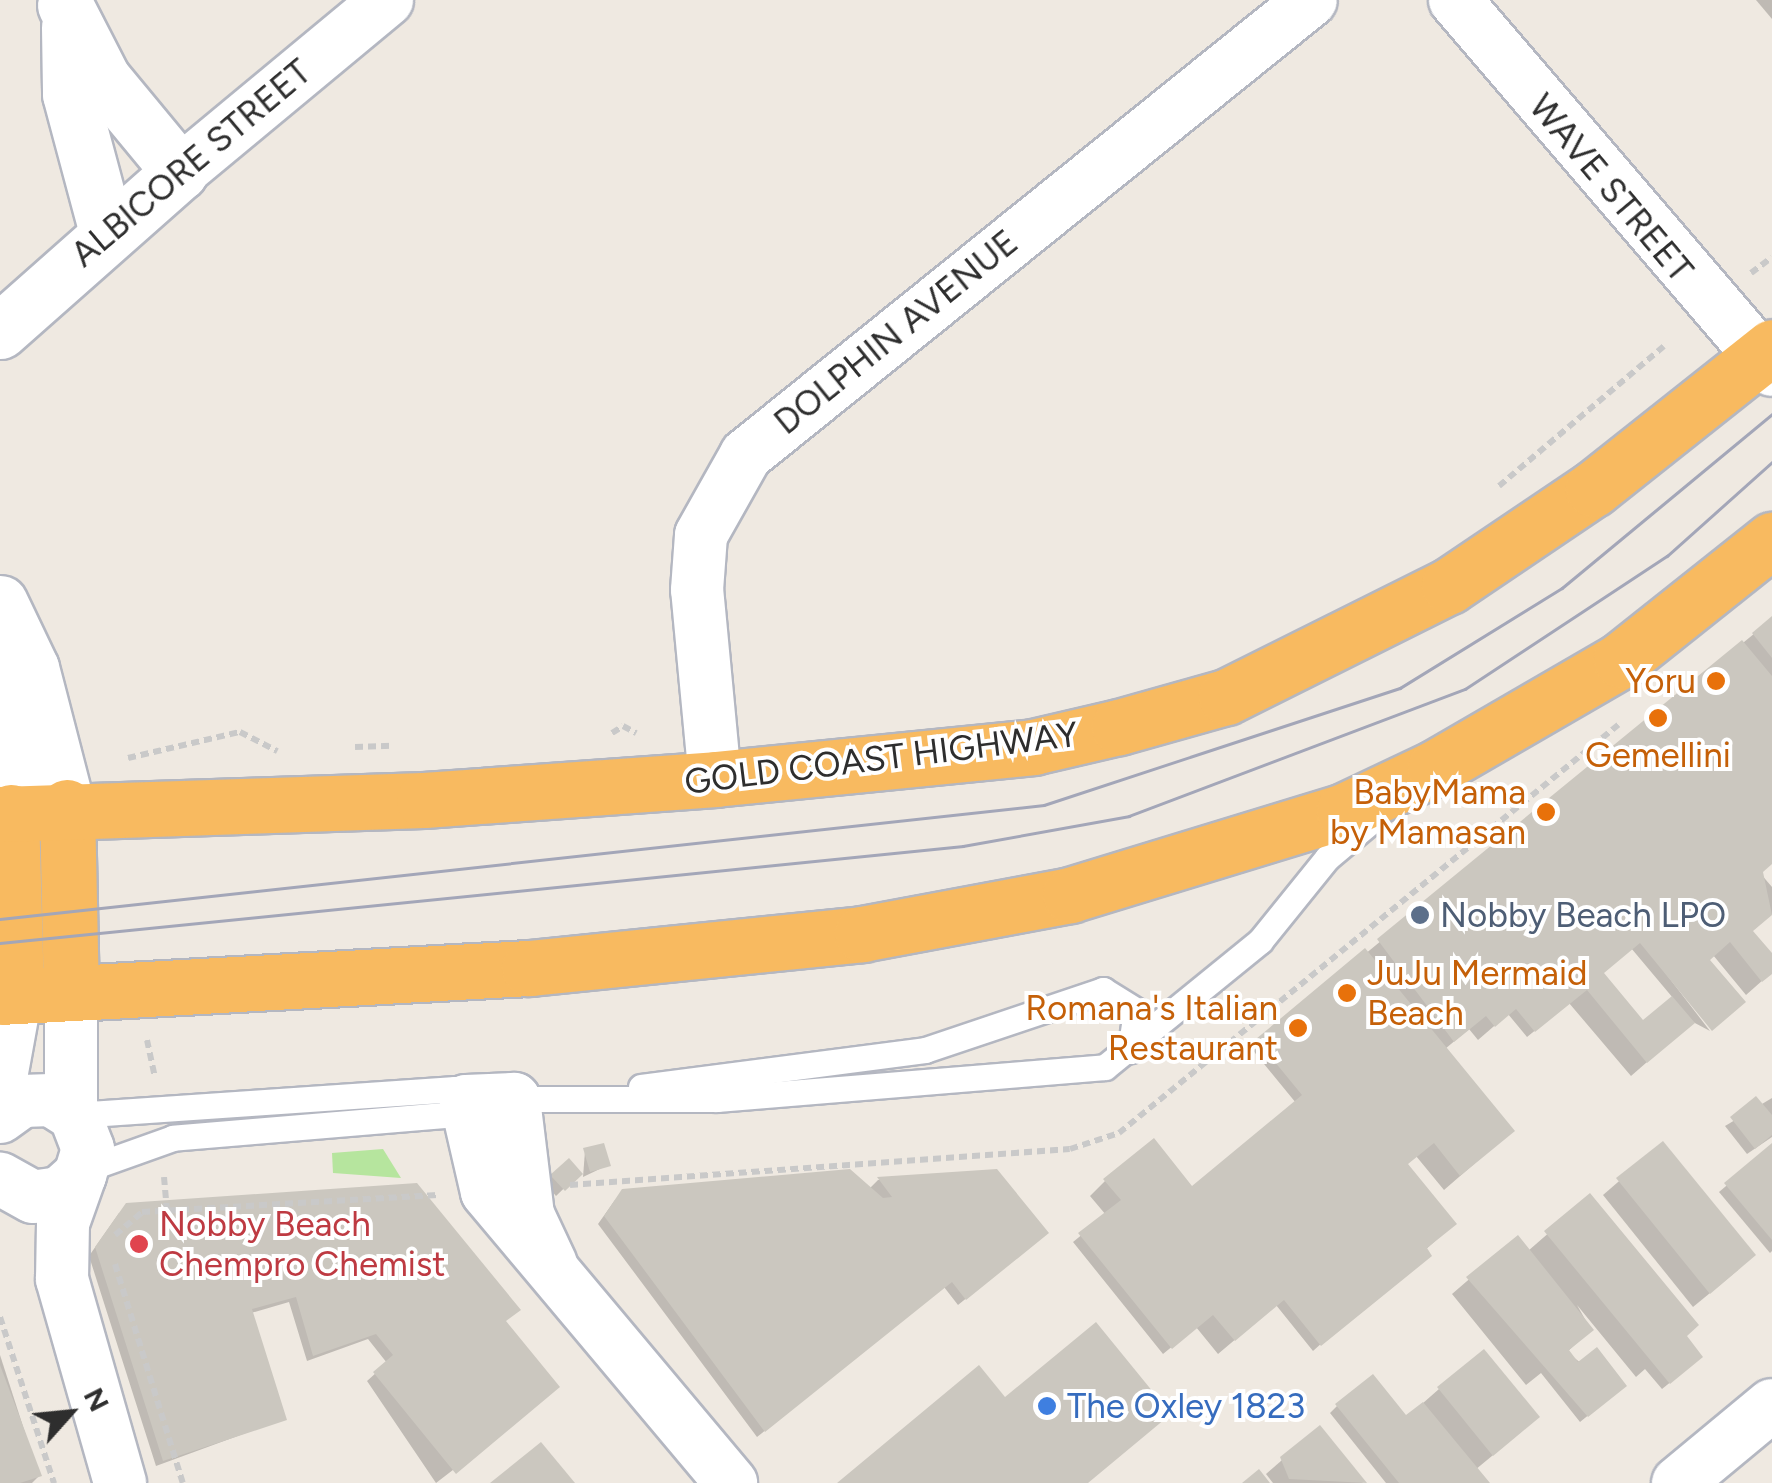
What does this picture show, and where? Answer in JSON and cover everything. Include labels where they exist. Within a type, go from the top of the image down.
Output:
[{"type":"highway","name":"GOLD COAST HIGHWAY","points":[[6,813],[67,807],[424,800],[714,779],[1033,747],[1226,697],[1449,586],[1593,490],[1767,359]]},
{"type":"highway","points":[[6,813],[8,996],[529,968],[945,922],[1185,864],[1344,811],[1435,768],[1621,660],[1772,540]]},
{"type":"highway","points":[[67,807],[71,993]]},
{"type":"street","name":"ALBICORE STREET","points":[[0,331],[107,232],[388,0]]},
{"type":"street","name":"DOLPHIN AVENUE","points":[[714,779],[697,590],[701,534],[746,455],[1311,0]]},
{"type":"street","name":"WAVE STREET","points":[[1455,0],[1767,359]]},
{"type":"street","points":[[64,3],[103,79],[180,172]]},
{"type":"street","points":[[64,3],[70,94],[107,232]]},
{"type":"street","points":[[0,603],[32,668],[67,807]]},
{"type":"street","points":[[0,674],[6,813]]},
{"type":"street","points":[[66,1312],[60,1236],[82,1172],[87,1139],[73,1112],[71,993]]},
{"type":"street","points":[[0,1083],[8,996]]},
{"type":"street","points":[[0,1117],[32,1099],[73,1112]]},
{"type":"street","points":[[490,1100],[484,1186],[731,1483]]},
{"type":"street","points":[[0,1180],[42,1198],[82,1172]]},
{"type":"street","points":[[0,1180],[66,1312],[120,1483]]},
{"type":"street","points":[[1678,1483],[1772,1405]]},
{"type":"lane","points":[[73,1112],[438,1090],[490,1100],[607,1095],[718,1099],[1036,1078],[1094,1070],[1128,1053],[1260,941],[1327,858],[1435,768]]},
{"type":"lane","points":[[607,1095],[943,1046],[1102,990],[1136,1011],[1140,1033],[1128,1053]]},
{"type":"lane","points":[[82,1172],[173,1138],[456,1114],[490,1100]]},
{"type":"path","points":[[1750,274],[1772,258]]},
{"type":"path","points":[[1491,492],[1664,346]]},
{"type":"path","name":"GOLD COAST HIGHWAY","points":[[604,738],[623,726],[640,736]]},
{"type":"path","points":[[127,764],[129,753],[213,744],[240,732],[288,751]]},
{"type":"path","points":[[341,748],[409,748]]},
{"type":"path","points":[[163,1164],[166,1210]]},
{"type":"path","points":[[183,1483],[109,1244],[123,1222],[166,1210],[458,1194]]},
{"type":"path","points":[[0,1317],[54,1483]]},
{"type":"green space","points":[[383,1149],[401,1178],[333,1173],[332,1153]]},
{"type":"building","points":[[1772,616],[1772,658],[1752,633]]},
{"type":"building","points":[[1742,640],[1772,676],[1772,864],[1763,872],[1772,915],[1753,931],[1772,953],[1772,974],[1762,982],[1730,942],[1710,960],[1746,1002],[1712,1031],[1640,943],[1604,973],[1643,1020],[1672,996],[1695,1023],[1647,1063],[1587,990],[1535,1032],[1516,1009],[1495,1027],[1486,1016],[1454,1042],[1377,939]]},
{"type":"building","points":[[1365,948],[1515,1131],[1460,1176],[1434,1143],[1408,1164],[1457,1224],[1427,1248],[1432,1256],[1321,1346],[1284,1300],[1235,1341],[1213,1315],[1172,1349],[1078,1233],[1121,1200],[1103,1179],[1154,1138],[1192,1186],[1302,1095],[1256,1039]]},
{"type":"building","points":[[1756,1096],[1772,1115],[1772,1135],[1755,1149],[1730,1117]]},
{"type":"building","points":[[1663,1141],[1756,1255],[1710,1294],[1616,1178]]},
{"type":"building","points":[[604,1143],[611,1166],[590,1172],[583,1148]]},
{"type":"building","points":[[1772,1143],[1772,1240],[1724,1183]]},
{"type":"building","points":[[569,1158],[583,1174],[565,1191],[550,1175]]},
{"type":"building","points":[[850,1169],[883,1198],[892,1197],[877,1177],[997,1169],[1049,1233],[966,1300],[952,1282],[765,1432],[604,1216],[622,1189]]},
{"type":"building","points":[[417,1183],[521,1310],[506,1321],[560,1387],[456,1474],[373,1372],[393,1355],[376,1334],[313,1356],[296,1297],[252,1309],[287,1420],[163,1461],[95,1247],[126,1203]]},
{"type":"building","points":[[1590,1193],[1699,1325],[1687,1336],[1703,1357],[1670,1384],[1544,1231]]},
{"type":"building","points":[[1518,1235],[1594,1330],[1569,1350],[1578,1362],[1597,1347],[1627,1386],[1588,1417],[1466,1277]]},
{"type":"building","name":"The Oxley 1823","points":[[1096,1322],[1171,1414],[1088,1483],[837,1483],[979,1365],[1005,1397]]},
{"type":"building","points":[[1484,1349],[1540,1417],[1493,1456],[1437,1387]]},
{"type":"building","points":[[0,1365],[42,1476],[20,1483],[0,1483]]},
{"type":"building","points":[[1373,1374],[1406,1415],[1423,1402],[1490,1483],[1399,1483],[1335,1404]]},
{"type":"building","points":[[1320,1425],[1367,1483],[1289,1479],[1280,1457]]},
{"type":"building","points":[[541,1442],[575,1483],[490,1483]]},
{"type":"building","points":[[1259,1469],[1270,1483],[1242,1483]]},
{"type":"tram line","points":[[0,919],[1044,805],[1400,688],[1562,588],[1772,414]]},
{"type":"tram line","points":[[0,943],[963,846],[1129,816],[1465,689],[1667,556],[1772,462]]},
{"type":"place","name":"Yoru","points":[[1716,681]]},
{"type":"place","name":"Gemellini","points":[[1658,718]]},
{"type":"place","name":"BabyMama by Mamasan","points":[[1546,812]]},
{"type":"place","name":"Nobby Beach LPO","points":[[1420,915]]},
{"type":"place","name":"JuJu Mermaid Beach","points":[[1347,993]]},
{"type":"place","name":"Romana's Italian Restaurant","points":[[1298,1028]]},
{"type":"place","name":"Nobby Beach Chempro Chemist","points":[[139,1244]]},
{"type":"place","name":"The Oxley 1823","points":[[1047,1406]]}]
